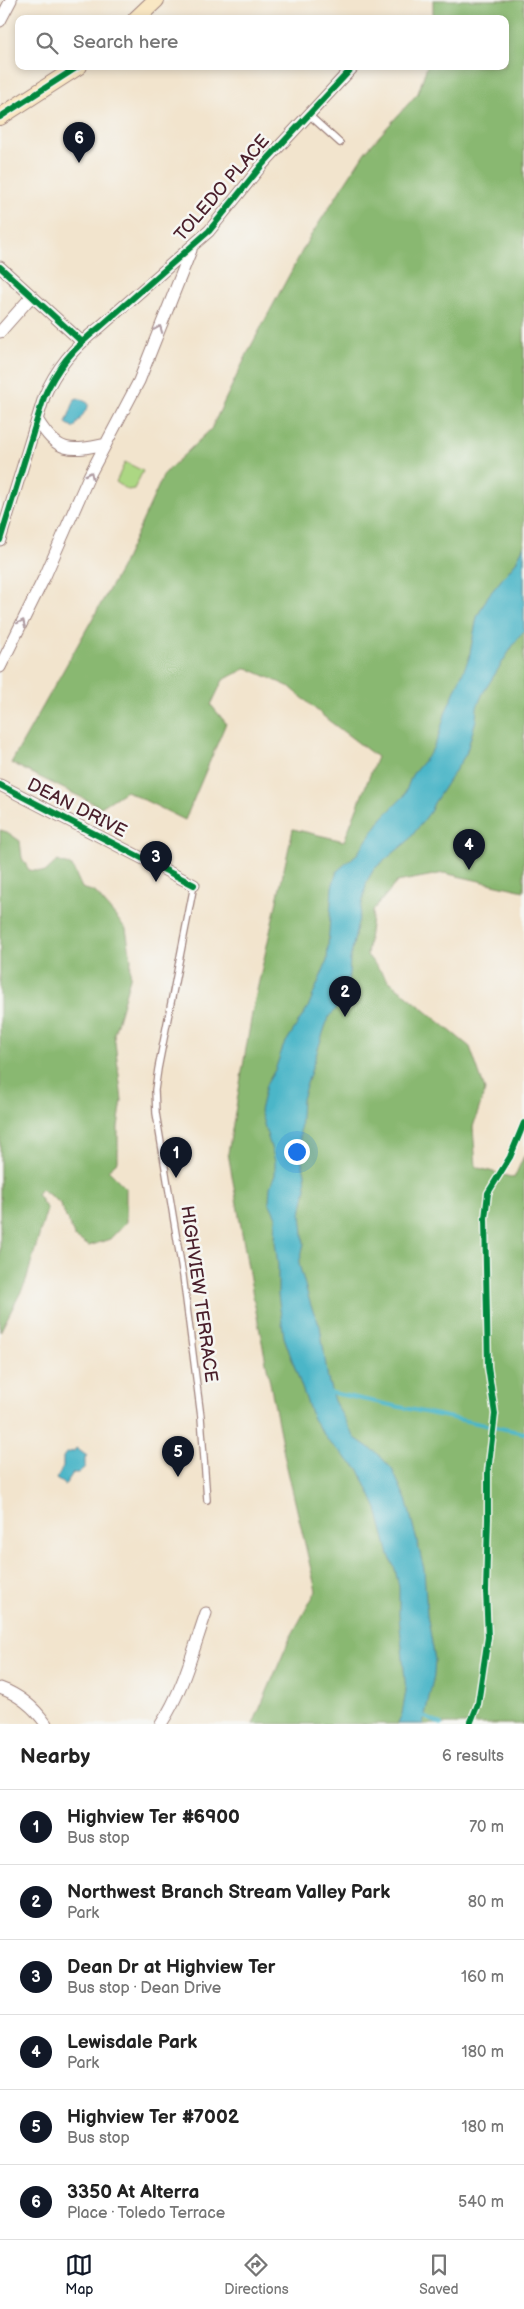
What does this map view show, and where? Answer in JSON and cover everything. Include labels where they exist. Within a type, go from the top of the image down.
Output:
[{"type":"street","points":[[0,21],[12,0]]},
{"type":"street","points":[[140,15],[156,0]]},
{"type":"street","points":[[0,117],[16,102],[72,70]]},
{"type":"street","name":"TOLEDO PLACE","points":[[0,540],[37,419],[52,378],[81,341],[192,248],[209,231],[262,165],[350,70]]},
{"type":"street","name":"TOLEDO PLACE","points":[[0,666],[46,574],[89,476],[139,381],[192,248]]},
{"type":"street","points":[[0,267],[81,341]]},
{"type":"street","points":[[0,332],[31,297]]},
{"type":"street","points":[[37,419],[46,434],[64,448],[79,450],[106,444]]},
{"type":"street","name":"DEAN DRIVE","points":[[0,784],[194,886]]},
{"type":"street","points":[[161,1724],[170,1710],[182,1682],[206,1613]]},
{"type":"street","points":[[0,1688],[21,1698],[33,1707],[46,1724]]},
{"type":"lane","points":[[308,114],[340,143]]},
{"type":"lane","name":"HIGHVIEW TERRACE","points":[[194,886],[158,1069],[155,1100],[184,1276],[201,1417],[208,1500]]},
{"type":"green space","points":[[433,0],[524,0],[524,891],[444,873],[397,882],[373,910],[367,955],[388,980],[470,1047],[485,1090],[473,1127],[476,1167],[514,1178],[524,1156],[524,1724],[253,1724],[290,1638],[316,1591],[285,1459],[253,1296],[228,1153],[253,1008],[293,829],[344,841],[377,757],[328,720],[290,687],[247,668],[223,680],[211,705],[226,723],[185,820],[126,791],[101,807],[11,763],[121,568],[164,474],[211,429],[251,346],[308,240],[365,152],[418,93],[426,70],[509,70],[509,15],[433,15]]},
{"type":"green space","points":[[125,462],[143,471],[134,489],[128,490],[116,482]]},
{"type":"green space","points":[[0,830],[7,832],[20,841],[22,858],[29,870],[45,872],[57,861],[72,866],[82,888],[95,892],[126,929],[131,959],[130,978],[114,1034],[122,1100],[118,1127],[118,1161],[108,1170],[126,1188],[126,1222],[110,1239],[89,1246],[75,1237],[59,1202],[41,1189],[37,1194],[47,1209],[25,1284],[0,1332]]},
{"type":"water","points":[[78,398],[88,403],[88,407],[74,428],[66,423],[75,399]]},
{"type":"water","points":[[524,545],[524,631],[483,693],[477,707],[476,720],[466,754],[430,812],[408,841],[374,869],[367,881],[350,959],[348,989],[345,999],[328,1018],[302,1099],[299,1152],[305,1173],[306,1188],[301,1214],[304,1244],[299,1264],[311,1306],[320,1326],[328,1379],[334,1401],[355,1438],[377,1453],[392,1469],[407,1502],[424,1569],[427,1614],[435,1660],[434,1675],[423,1724],[398,1724],[402,1714],[406,1691],[399,1615],[399,1587],[395,1569],[389,1555],[377,1509],[359,1470],[329,1442],[313,1419],[284,1337],[278,1295],[278,1266],[275,1241],[276,1217],[269,1202],[270,1187],[275,1175],[275,1161],[260,1111],[266,1085],[275,1070],[283,1047],[308,1007],[327,961],[332,887],[337,871],[357,854],[382,818],[404,796],[412,775],[431,752],[469,658],[477,617],[488,596],[516,562]]},
{"type":"water","points":[[76,1448],[87,1456],[85,1457],[85,1467],[78,1473],[73,1473],[65,1485],[56,1479],[63,1467],[63,1457],[66,1453],[74,1451]]},
{"type":"waterway","points":[[328,1392],[524,1433]]},
{"type":"waterway","points":[[420,1715],[441,1724]]},
{"type":"cycle path","points":[[0,117],[73,70]]},
{"type":"cycle path","points":[[0,540],[44,397],[60,367],[82,342],[209,231],[262,165],[350,70]]},
{"type":"cycle path","points":[[0,267],[81,341]]},
{"type":"cycle path","points":[[0,785],[194,885]]},
{"type":"cycle path","points":[[470,1724],[478,1704],[488,1637],[486,1591],[488,1472],[495,1414],[488,1367],[485,1218],[488,1193],[510,1157],[524,1123]]},
{"type":"place","name":"3350 At Alterra","points":[[79,163]]},
{"type":"place","name":"Lewisdale Park","points":[[469,870]]},
{"type":"place","name":"Dean Dr at Highview Ter","points":[[156,882]]},
{"type":"place","name":"Northwest Branch Stream Valley Park","points":[[345,1017]]},
{"type":"place","name":"Highview Ter #6900","points":[[176,1178]]},
{"type":"place","name":"Highview Ter #7002","points":[[178,1477]]}]
